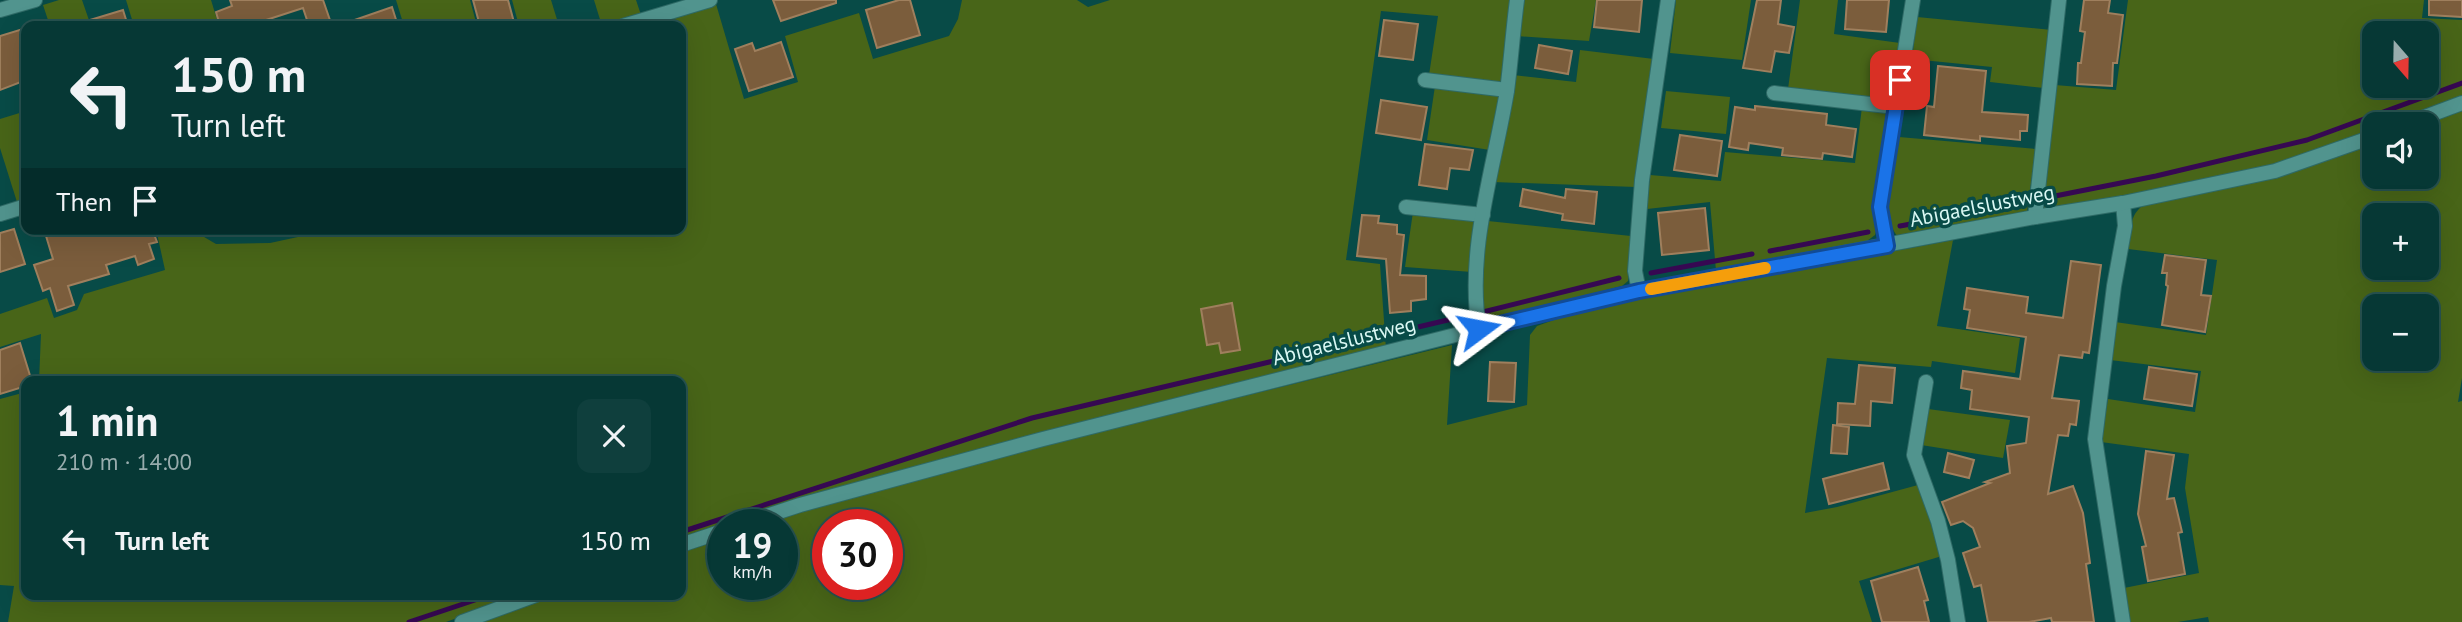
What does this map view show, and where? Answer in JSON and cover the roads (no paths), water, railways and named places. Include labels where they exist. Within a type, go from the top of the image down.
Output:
[{"type":"street","points":[[0,10],[35,0]]},
{"type":"street","points":[[640,21],[710,0]]},
{"type":"street","points":[[1479,329],[1474,300],[1483,215],[1507,90],[1517,0]]},
{"type":"street","points":[[1639,291],[1635,271],[1642,180],[1668,0]]},
{"type":"street","points":[[1887,246],[1880,207],[1913,0]]},
{"type":"street","points":[[2035,217],[2059,0]]},
{"type":"street","points":[[1425,80],[1507,90]]},
{"type":"street","points":[[1774,93],[1896,107]]},
{"type":"street","points":[[2438,112],[2462,103]]},
{"type":"street","name":"Abigaelslustweg","points":[[788,509],[1043,439],[1639,291],[2123,203],[2276,171],[2362,141]]},
{"type":"street","points":[[2123,203],[2125,226],[2114,286],[2095,439],[2123,622]]},
{"type":"street","points":[[1406,207],[1483,215]]},
{"type":"street","points":[[0,214],[21,208]]},
{"type":"street","points":[[1926,382],[1914,455],[1945,547],[1958,622]]},
{"type":"street","points":[[686,543],[707,536]]},
{"type":"street","points":[[462,622],[522,600]]},
{"type":"waterway","points":[[2050,197],[2156,176],[2307,140],[2462,83]]},
{"type":"waterway","points":[[1900,226],[2009,206]]},
{"type":"waterway","points":[[1770,251],[1868,232]]},
{"type":"waterway","points":[[1651,273],[1752,254]]},
{"type":"waterway","points":[[1479,313],[1619,278]]},
{"type":"waterway","points":[[686,530],[1032,418],[1452,319]]},
{"type":"waterway","points":[[409,622],[475,600]]}]
